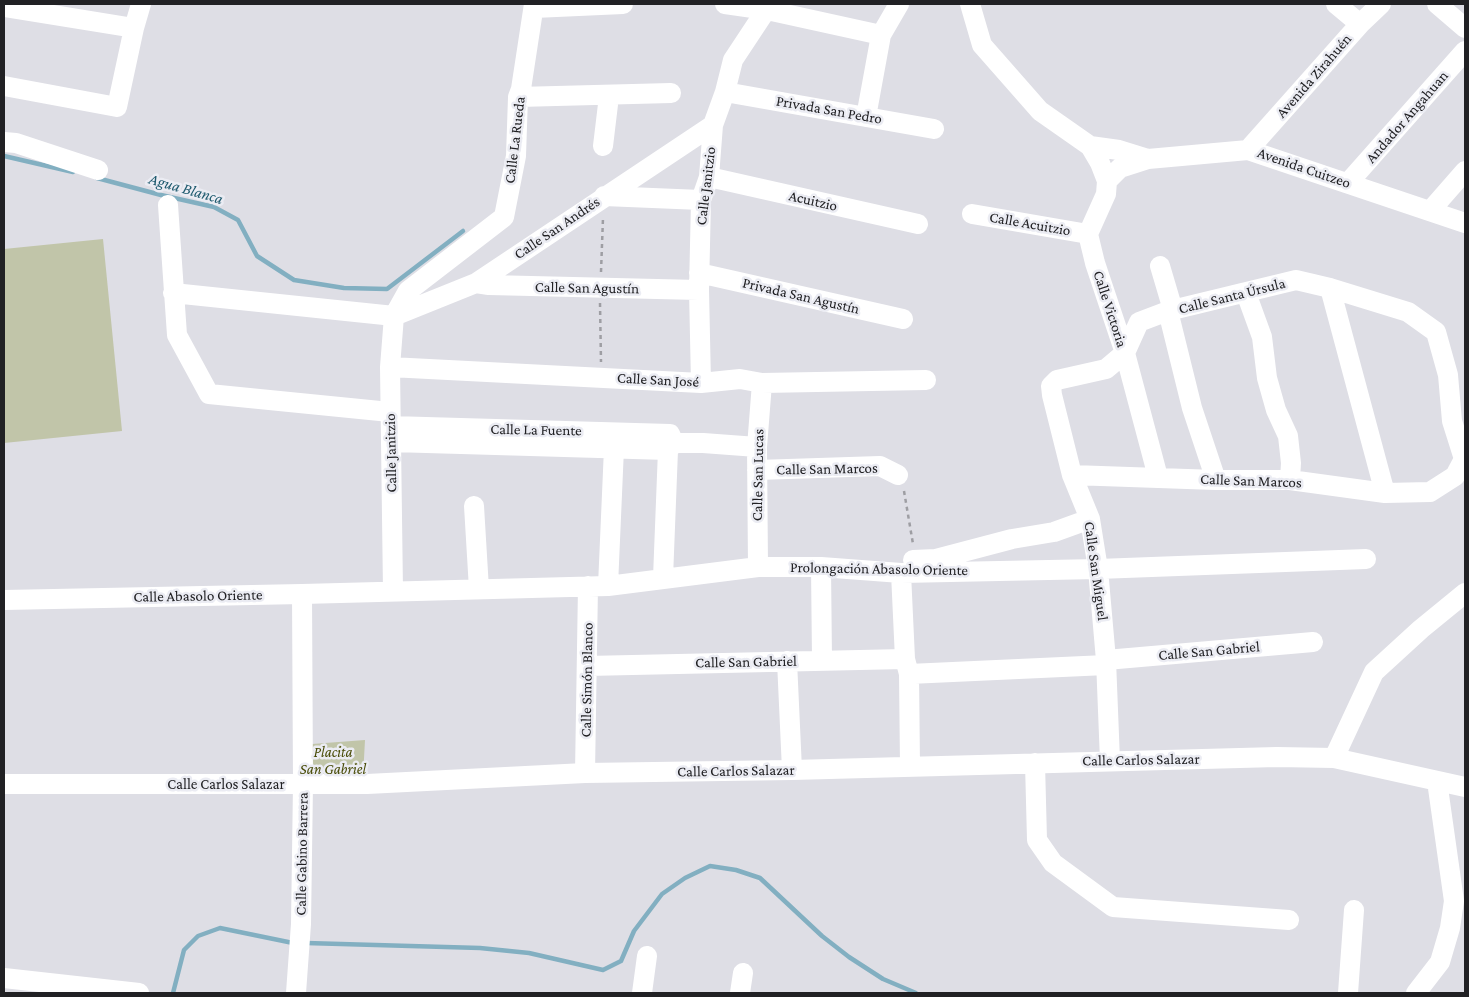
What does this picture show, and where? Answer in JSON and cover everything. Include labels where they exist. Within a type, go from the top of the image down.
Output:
[{"type":"street","points":[[4,86],[117,107],[141,4]]},
{"type":"street","points":[[534,6],[624,4]]},
{"type":"street","points":[[725,4],[769,7],[881,35]]},
{"type":"street","points":[[866,117],[881,35],[899,4]]},
{"type":"street","name":"Avenida Cuitzeo","points":[[970,4],[982,45],[1040,111],[1090,146],[1118,150],[1148,159],[1248,150],[1465,223]]},
{"type":"street","points":[[1336,4],[1360,24]]},
{"type":"street","name":"Avenida Zirahuén","points":[[1248,150],[1360,24],[1381,4]]},
{"type":"street","points":[[1436,4],[1465,28]]},
{"type":"street","name":"Calle La Rueda","points":[[394,316],[408,292],[504,217],[516,156],[518,97],[522,89],[534,6]]},
{"type":"street","points":[[4,7],[134,28]]},
{"type":"street","name":"Calle Janitzio","points":[[701,382],[699,282],[701,200],[709,177],[713,125],[725,92],[733,60],[769,7]]},
{"type":"street","name":"Andador Angahuan","points":[[1348,184],[1465,51]]},
{"type":"street","name":"Privada San Pedro","points":[[725,92],[934,129]]},
{"type":"street","points":[[518,97],[671,93]]},
{"type":"street","points":[[603,146],[610,96]]},
{"type":"street","name":"Calle San Andrés","points":[[394,316],[476,283],[713,125]]},
{"type":"street","points":[[4,142],[16,143],[98,170]]},
{"type":"street","points":[[1088,234],[1106,194],[1107,181],[1100,163],[1090,146]]},
{"type":"street","points":[[1107,181],[1120,168],[1148,159]]},
{"type":"street","points":[[1430,211],[1465,171]]},
{"type":"street","name":"Acuitzio","points":[[709,177],[918,224]]},
{"type":"street","points":[[604,196],[701,200]]},
{"type":"street","points":[[168,205],[173,293],[394,316]]},
{"type":"street","name":"Calle Acuitzio","points":[[972,214],[1088,234]]},
{"type":"street","name":"Calle Victoria","points":[[1088,234],[1095,263],[1125,353],[1158,477]]},
{"type":"street","points":[[1160,266],[1192,408],[1216,480]]},
{"type":"street","name":"Calle Santa Úrsula","points":[[1125,353],[1139,322],[1170,311],[1296,280],[1330,288],[1408,312],[1436,332],[1448,375],[1452,422],[1464,459],[1455,476]]},
{"type":"street","name":"Calle San Agustín","points":[[476,283],[545,287],[699,282]]},
{"type":"street","name":"Privada San Agustín","points":[[699,282],[903,319]]},
{"type":"street","points":[[1330,288],[1385,493]]},
{"type":"street","name":"Calle La Fuente","points":[[173,293],[178,334],[209,394],[391,427],[536,438],[614,448],[703,443],[757,447]]},
{"type":"street","points":[[1246,293],[1262,337],[1267,378],[1276,410],[1288,436],[1291,463],[1290,480]]},
{"type":"street","name":"Calle Janitzio","points":[[393,591],[390,367],[394,316]]},
{"type":"street","name":"Calle San Miguel","points":[[1110,762],[1106,663],[1098,569],[1090,519],[1072,475],[1052,395],[1052,386],[1057,380],[1106,369],[1125,353]]},
{"type":"street","name":"Calle San José","points":[[390,367],[701,382],[740,379],[762,383],[926,380]]},
{"type":"street","name":"Calle San Lucas","points":[[758,567],[757,447],[762,383]]},
{"type":"street","name":"Calle La Fuente","points":[[536,438],[670,434],[671,446]]},
{"type":"street","points":[[663,578],[671,446]]},
{"type":"street","name":"Calle Simón Blanco","points":[[585,773],[587,666],[614,448]]},
{"type":"street","name":"Calle San Marcos","points":[[757,470],[880,466],[898,475]]},
{"type":"street","name":"Calle San Marcos","points":[[1072,475],[1216,480],[1290,480],[1385,493],[1430,492],[1455,476]]},
{"type":"street","points":[[474,506],[479,589]]},
{"type":"street","points":[[910,766],[907,666],[908,567],[1012,539],[1054,532],[1090,519]]},
{"type":"street","name":"Prolongación Abasolo Oriente","points":[[393,591],[598,586],[758,567],[842,569],[908,567],[1098,569],[1366,559]]},
{"type":"street","points":[[821,567],[822,660]]},
{"type":"street","name":"Calle Abasolo Oriente","points":[[4,600],[393,591]]},
{"type":"street","points":[[1334,758],[1374,672],[1421,629],[1465,593]]},
{"type":"street","name":"Calle Gabino Barrera","points":[[296,993],[301,924],[303,784],[302,594]]},
{"type":"street","name":"Calle San Gabriel","points":[[587,666],[822,660],[907,666],[1106,663],[1313,642]]},
{"type":"street","points":[[786,661],[792,770]]},
{"type":"street","name":"Calle Carlos Salazar","points":[[4,784],[367,784],[585,773],[792,770],[1277,757],[1334,758],[1465,787]]},
{"type":"street","points":[[1035,763],[1037,840],[1053,863],[1113,907],[1289,920]]},
{"type":"street","points":[[1416,993],[1440,962],[1450,928],[1454,901],[1437,781]]},
{"type":"street","points":[[1348,993],[1354,910]]},
{"type":"street","points":[[642,993],[647,956]]},
{"type":"street","points":[[740,993],[743,973]]},
{"type":"street","points":[[4,978],[139,993]]},
{"type":"path","name":"Calle San Marcos","points":[[898,475],[905,493],[908,567]]},
{"type":"green space","points":[[103,239],[122,431],[4,443],[4,249]]},
{"type":"green space","name":"Placita San Gabriel","points":[[365,740],[363,777],[314,779],[312,744]]},
{"type":"waterway","name":"Agua Blanca","points":[[4,156],[73,172]]},
{"type":"waterway","name":"Agua Blanca","points":[[97,178],[214,207],[238,220],[257,256],[294,280],[344,288],[387,289],[463,231]]},
{"type":"waterway","points":[[306,943],[480,948],[529,953],[603,970],[621,961],[634,931],[662,894],[685,878],[710,866],[736,870],[760,878],[822,936],[849,957],[883,979],[916,993]]},
{"type":"waterway","points":[[173,993],[184,950],[198,936],[220,928],[293,943]]}]
